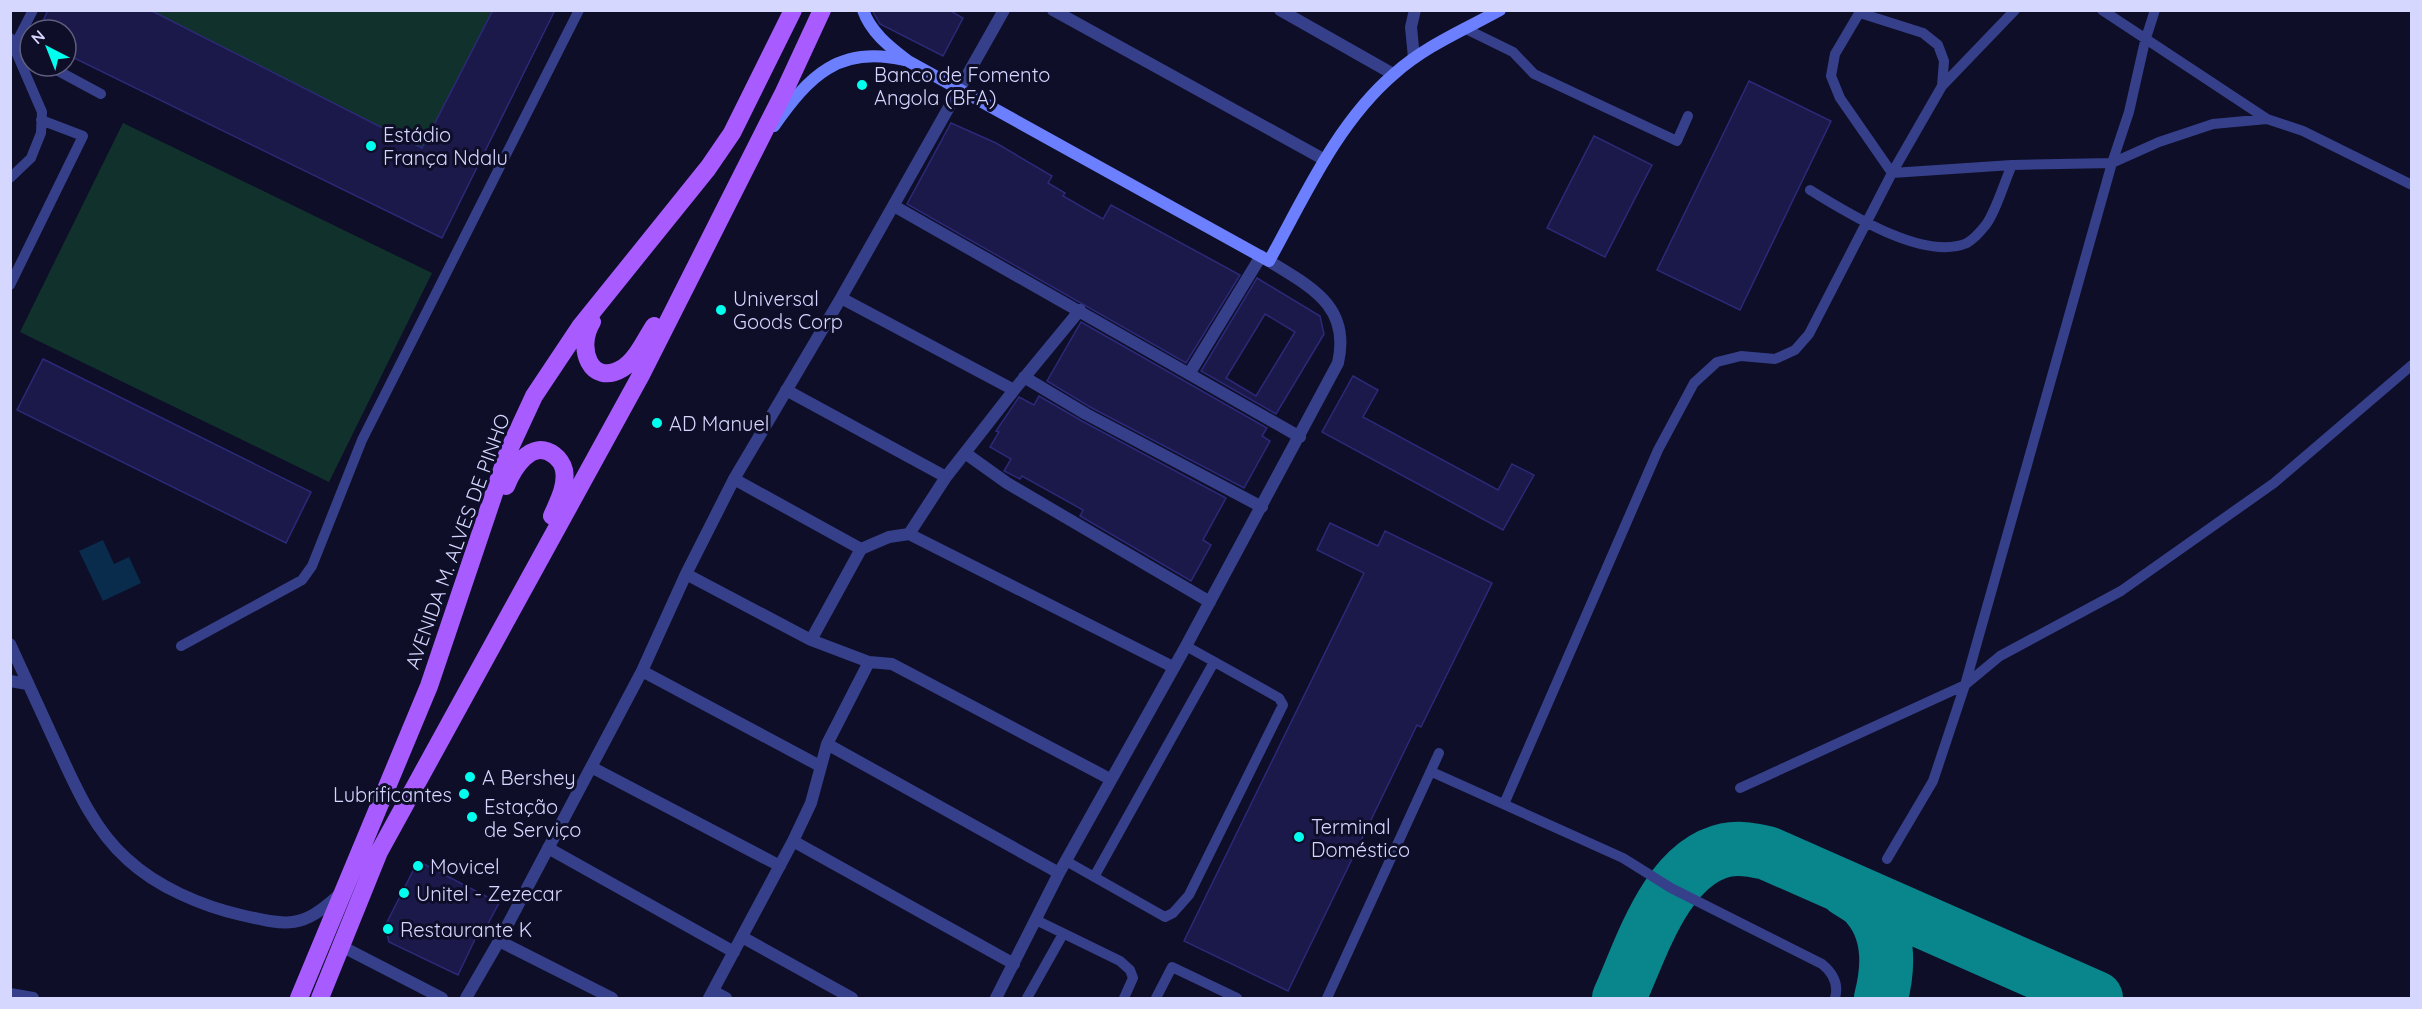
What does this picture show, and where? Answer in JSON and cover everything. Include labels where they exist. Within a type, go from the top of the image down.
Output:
[{"type":"main road","points":[[320,999],[379,852],[641,375],[705,244],[784,92],[822,10]]},
{"type":"main road","name":"AVENIDA M. ALVES DE PINHO","points":[[299,999],[429,686],[508,452],[534,396],[580,327],[708,168],[732,133],[790,12]]},
{"type":"main road","points":[[664,224],[589,327],[584,346],[586,357],[589,365],[598,371],[610,373],[622,369],[632,360],[705,244]]},
{"type":"main road","points":[[461,594],[516,467],[525,455],[538,450],[551,452],[560,460],[564,470],[561,496],[505,622]]},
{"type":"street","points":[[863,10],[866,21],[880,39],[909,61],[1265,259],[1313,289],[1329,304],[1337,317],[1341,334],[1342,348],[1338,363],[1300,437],[1059,873],[996,999]]},
{"type":"street","points":[[465,999],[499,941],[642,671],[686,574],[734,479],[841,298],[1005,10]]},
{"type":"street","points":[[1053,10],[1325,160]]},
{"type":"street","points":[[1280,10],[1393,74]]},
{"type":"street","points":[[1414,58],[1411,27],[1415,10]]},
{"type":"street","points":[[1189,374],[1265,259],[1348,124],[1369,98],[1393,74],[1414,58],[1464,28],[1500,10]]},
{"type":"street","points":[[746,166],[795,99],[812,80],[833,64],[856,57],[882,55],[909,61]]},
{"type":"street","points":[[894,206],[1300,437]]},
{"type":"street","points":[[841,298],[1014,390]]},
{"type":"street","points":[[909,534],[946,477],[1080,310]]},
{"type":"street","points":[[1024,377],[1086,414],[1262,507]]},
{"type":"street","points":[[786,390],[946,477]]},
{"type":"street","points":[[965,453],[1007,483],[1210,602]]},
{"type":"street","points":[[734,479],[861,549]]},
{"type":"street","points":[[811,640],[861,549],[889,537],[909,534],[1173,667]]},
{"type":"street","points":[[686,574],[811,640],[869,662],[892,664],[1110,779]]},
{"type":"street","points":[[10,644],[84,803],[127,859],[154,879],[190,898],[234,913],[269,921],[296,923],[324,909],[345,889]]},
{"type":"street","points":[[726,999],[711,995],[793,842],[811,802],[827,744],[869,662]]},
{"type":"street","points":[[642,671],[820,766]]},
{"type":"street","points":[[10,681],[28,684]]},
{"type":"street","points":[[827,744],[1059,873]]},
{"type":"street","points":[[591,767],[780,866]]},
{"type":"street","points":[[793,842],[1014,964]]},
{"type":"street","points":[[548,849],[734,952]]},
{"type":"street","points":[[742,937],[852,999]]},
{"type":"street","points":[[499,941],[612,999]]},
{"type":"street","points":[[341,946],[442,999]]},
{"type":"street","points":[[10,994],[33,999]]},
{"type":"lane","points":[[10,178],[31,158],[40,133],[42,112],[12,43],[33,10]]},
{"type":"lane","points":[[182,646],[302,580],[312,566],[362,440],[579,10]]},
{"type":"lane","points":[[1504,804],[1658,450],[1694,383],[1717,362],[1741,356],[1775,359],[1795,350],[1809,334],[1892,173],[1942,86],[2015,10]]},
{"type":"lane","points":[[2102,10],[2267,119],[2303,131],[2412,184]]},
{"type":"lane","points":[[1887,859],[1933,781],[1965,685],[2112,163],[2129,112],[2145,40],[2155,10]]},
{"type":"lane","points":[[1892,173],[1840,98],[1831,76],[1835,54],[1861,12],[1923,33],[1938,45],[1944,60],[1942,86]]},
{"type":"lane","points":[[1464,28],[1513,52],[1534,74],[1677,141],[1688,116]]},
{"type":"lane","points":[[71,78],[101,94]]},
{"type":"lane","points":[[1892,173],[2012,165],[2112,163],[2159,142],[2213,124],[2267,119]]},
{"type":"lane","points":[[10,285],[84,136],[41,120]]},
{"type":"lane","points":[[1810,190],[1866,223],[1913,242],[1938,247],[1967,243],[1986,226],[2012,165]]},
{"type":"lane","points":[[1740,788],[1965,685],[2000,656],[2121,591],[2274,483],[2412,365]]},
{"type":"lane","points":[[1066,861],[1165,917],[1173,913],[1189,895],[1283,705],[1280,698],[1186,646]]},
{"type":"lane","points":[[1094,877],[1214,662]]},
{"type":"lane","points":[[1327,999],[1439,753]]},
{"type":"lane","points":[[1432,772],[1623,858],[1671,888],[1822,964],[1831,971],[1836,999]]},
{"type":"lane","points":[[1036,920],[1120,961],[1130,970],[1133,978],[1124,999]]},
{"type":"lane","points":[[1027,999],[1063,933]]},
{"type":"lane","points":[[1156,999],[1172,967],[1237,999]]},
{"type":"green space","name":"Estádio França Ndalu","points":[[48,10],[555,11],[442,238],[78,60],[78,18],[44,18]]},
{"type":"green space","points":[[123,123],[432,273],[329,482],[20,332]]},
{"type":"water","points":[[103,540],[114,564],[129,557],[141,583],[103,601],[79,551]]},
{"type":"building","name":"Estádio França Ndalu","points":[[48,10],[150,10],[422,148],[493,10],[555,10],[442,238],[78,60],[78,18],[44,18]]},
{"type":"building","points":[[872,10],[949,10],[963,18],[943,56],[880,24]]},
{"type":"building","points":[[1749,81],[1831,121],[1740,310],[1657,270]]},
{"type":"building","points":[[951,123],[996,143],[1052,176],[1048,183],[1065,193],[1063,196],[1103,219],[1111,205],[1240,275],[1186,363],[907,204]]},
{"type":"building","points":[[1594,136],[1652,165],[1605,257],[1547,228]]},
{"type":"building","points":[[1257,278],[1320,316],[1324,334],[1276,414],[1201,371]],"holes":[[[1265,314],[1295,332],[1256,396],[1226,378]]]},
{"type":"building","points":[[1081,322],[1267,428],[1262,436],[1270,441],[1244,488],[1090,407],[1047,381]]},
{"type":"building","points":[[43,359],[311,492],[286,543],[17,410]]},
{"type":"building","points":[[1353,376],[1378,390],[1363,417],[1498,490],[1512,464],[1534,475],[1503,530],[1322,432]]},
{"type":"building","points":[[1039,396],[1226,498],[1203,540],[1211,545],[1191,581],[1080,516],[1083,510],[1022,476],[1020,479],[1004,471],[1011,459],[990,447],[999,432],[996,431],[1019,397],[1034,405]]},
{"type":"building","name":"Terminal Doméstico","points":[[1330,523],[1378,546],[1385,531],[1492,583],[1421,727],[1417,725],[1288,991],[1184,941],[1364,573],[1317,550]]},
{"type":"building","points":[[418,861],[499,903],[482,935],[478,933],[458,975],[389,942],[385,926]]},
{"type":"taxiway","points":[[1619,998],[1658,911],[1672,890],[1687,872],[1705,858],[1726,850],[1736,849],[1767,853],[2096,998]]},
{"type":"taxiway","points":[[1845,889],[1867,905],[1875,915],[1884,938],[1886,962],[1881,998]]},
{"type":"place","name":"Banco de Fomento Angola (BFA)","points":[[862,85]]},
{"type":"place","name":"Estádio França Ndalu","points":[[371,146]]},
{"type":"place","name":"Universal Goods Corp","points":[[721,310]]},
{"type":"place","name":"AD Manuel","points":[[657,423]]},
{"type":"place","name":"A Bershey","points":[[470,777]]},
{"type":"place","name":"Lubrificantes","points":[[464,794]]},
{"type":"place","name":"Estação de Serviço","points":[[472,817]]},
{"type":"place","name":"Terminal Doméstico","points":[[1299,837]]},
{"type":"place","name":"Movicel","points":[[418,866]]},
{"type":"place","name":"Unitel - Zezecar","points":[[404,893]]},
{"type":"place","name":"Restaurante K","points":[[388,929]]}]
